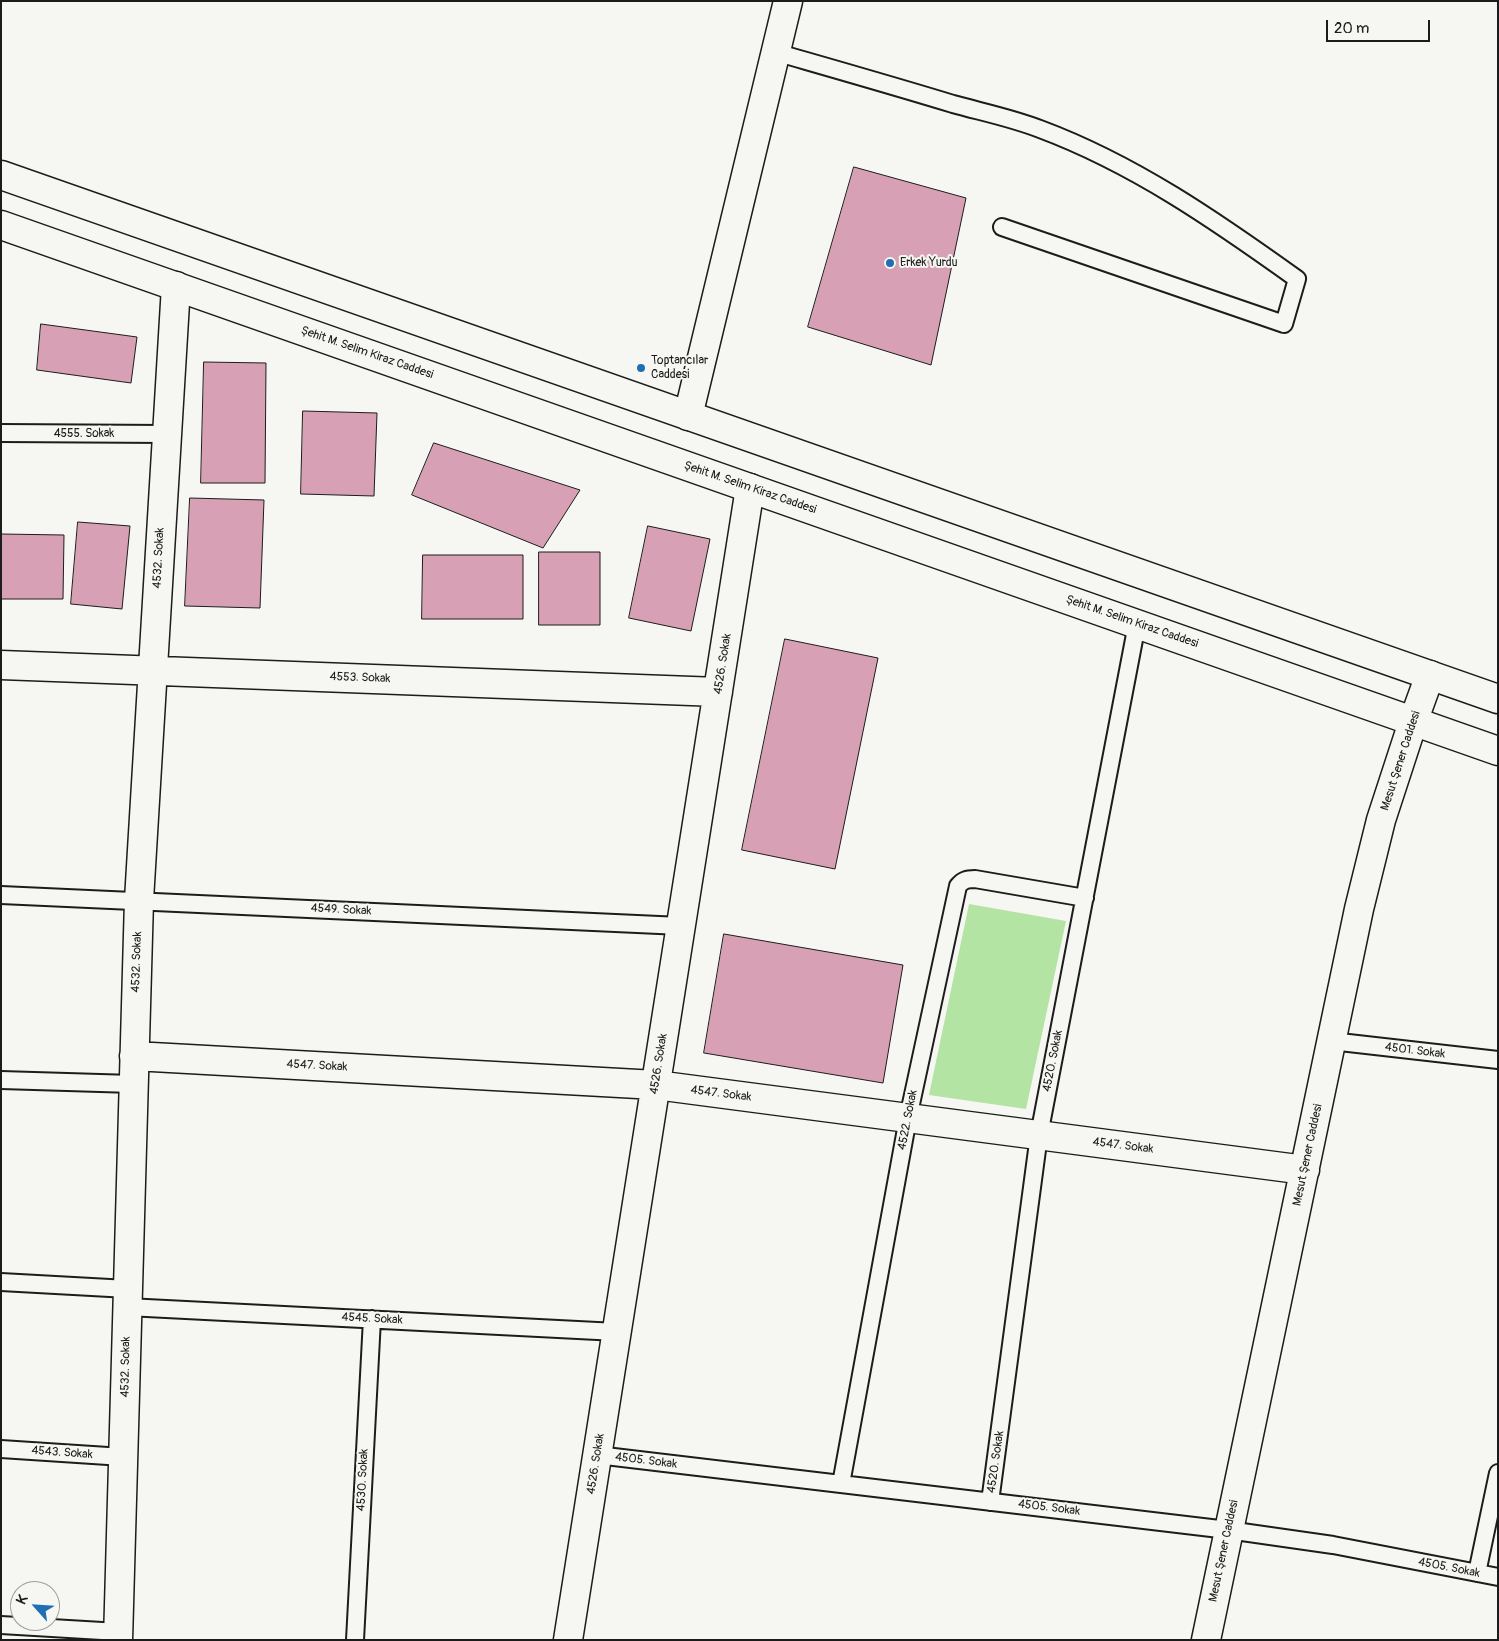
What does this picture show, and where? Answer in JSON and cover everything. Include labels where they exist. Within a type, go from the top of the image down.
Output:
[{"type":"street","points":[[688,416],[788,1]]},
{"type":"street","points":[[1,175],[1498,699]]},
{"type":"street","name":"Şehit M. Selim Kiraz Caddesi","points":[[1,224],[1498,751]]},
{"type":"street","name":"4532. Sokak","points":[[119,1636],[138,900],[176,286]]},
{"type":"street","name":"4526. Sokak","points":[[568,1640],[750,488]]},
{"type":"street","name":"4553. Sokak","points":[[1,665],[718,692]]},
{"type":"street","name":"Mesut Şener Caddesi","points":[[1206,1640],[1359,908],[1381,820],[1430,675]]},
{"type":"street","name":"4547. Sokak","points":[[134,1056],[656,1085],[1304,1170]]},
{"type":"lane","points":[[775,52],[1039,128],[1128,169],[1174,195],[1217,222],[1297,279],[1284,324],[1002,227]]},
{"type":"lane","name":"4555. Sokak","points":[[1,433],[167,434]]},
{"type":"lane","name":"4520. Sokak","points":[[990,1502],[1039,1135],[1137,624]]},
{"type":"lane","name":"4522. Sokak","points":[[841,1484],[908,1118],[956,892],[962,881],[968,878],[1085,898]]},
{"type":"lane","name":"4549. Sokak","points":[[1,894],[681,926]]},
{"type":"lane","name":"4501. Sokak","points":[[1331,1041],[1498,1060]]},
{"type":"lane","points":[[1,1080],[133,1084]]},
{"type":"lane","name":"4545. Sokak","points":[[1,1282],[128,1298],[372,1319],[617,1332]]},
{"type":"lane","name":"4530. Sokak","points":[[355,1640],[372,1319]]},
{"type":"lane","name":"4543. Sokak","points":[[1,1449],[123,1457]]},
{"type":"lane","name":"4505. Sokak","points":[[597,1455],[1228,1530],[1333,1545],[1498,1577]]},
{"type":"lane","points":[[1477,1573],[1498,1473]]},
{"type":"lane","points":[[1,1625],[119,1636]]},
{"type":"green space","points":[[969,904],[1066,921],[1026,1109],[929,1095]]},
{"type":"building","name":"Erkek Yurdu","points":[[854,167],[966,198],[931,365],[808,327]]},
{"type":"building","points":[[41,324],[137,337],[131,383],[37,370]]},
{"type":"building","points":[[204,362],[266,363],[265,483],[201,483]]},
{"type":"building","points":[[303,411],[377,413],[374,496],[301,494]]},
{"type":"building","points":[[434,443],[580,490],[543,548],[412,495]]},
{"type":"building","points":[[190,498],[264,500],[260,608],[185,606]]},
{"type":"building","points":[[78,522],[130,526],[122,609],[71,604]]},
{"type":"building","points":[[648,526],[710,539],[691,631],[629,618]]},
{"type":"building","points":[[1,534],[64,535],[63,599],[1,599]]},
{"type":"building","points":[[539,552],[600,552],[600,625],[539,625]]},
{"type":"building","points":[[423,555],[523,555],[523,619],[422,619]]},
{"type":"building","points":[[785,639],[878,658],[835,869],[742,850]]},
{"type":"building","points":[[724,934],[903,965],[883,1083],[704,1053]]},
{"type":"place","name":"Erkek Yurdu","points":[[890,263]]},
{"type":"place","name":"Toptancılar Caddesi","points":[[641,368]]}]
